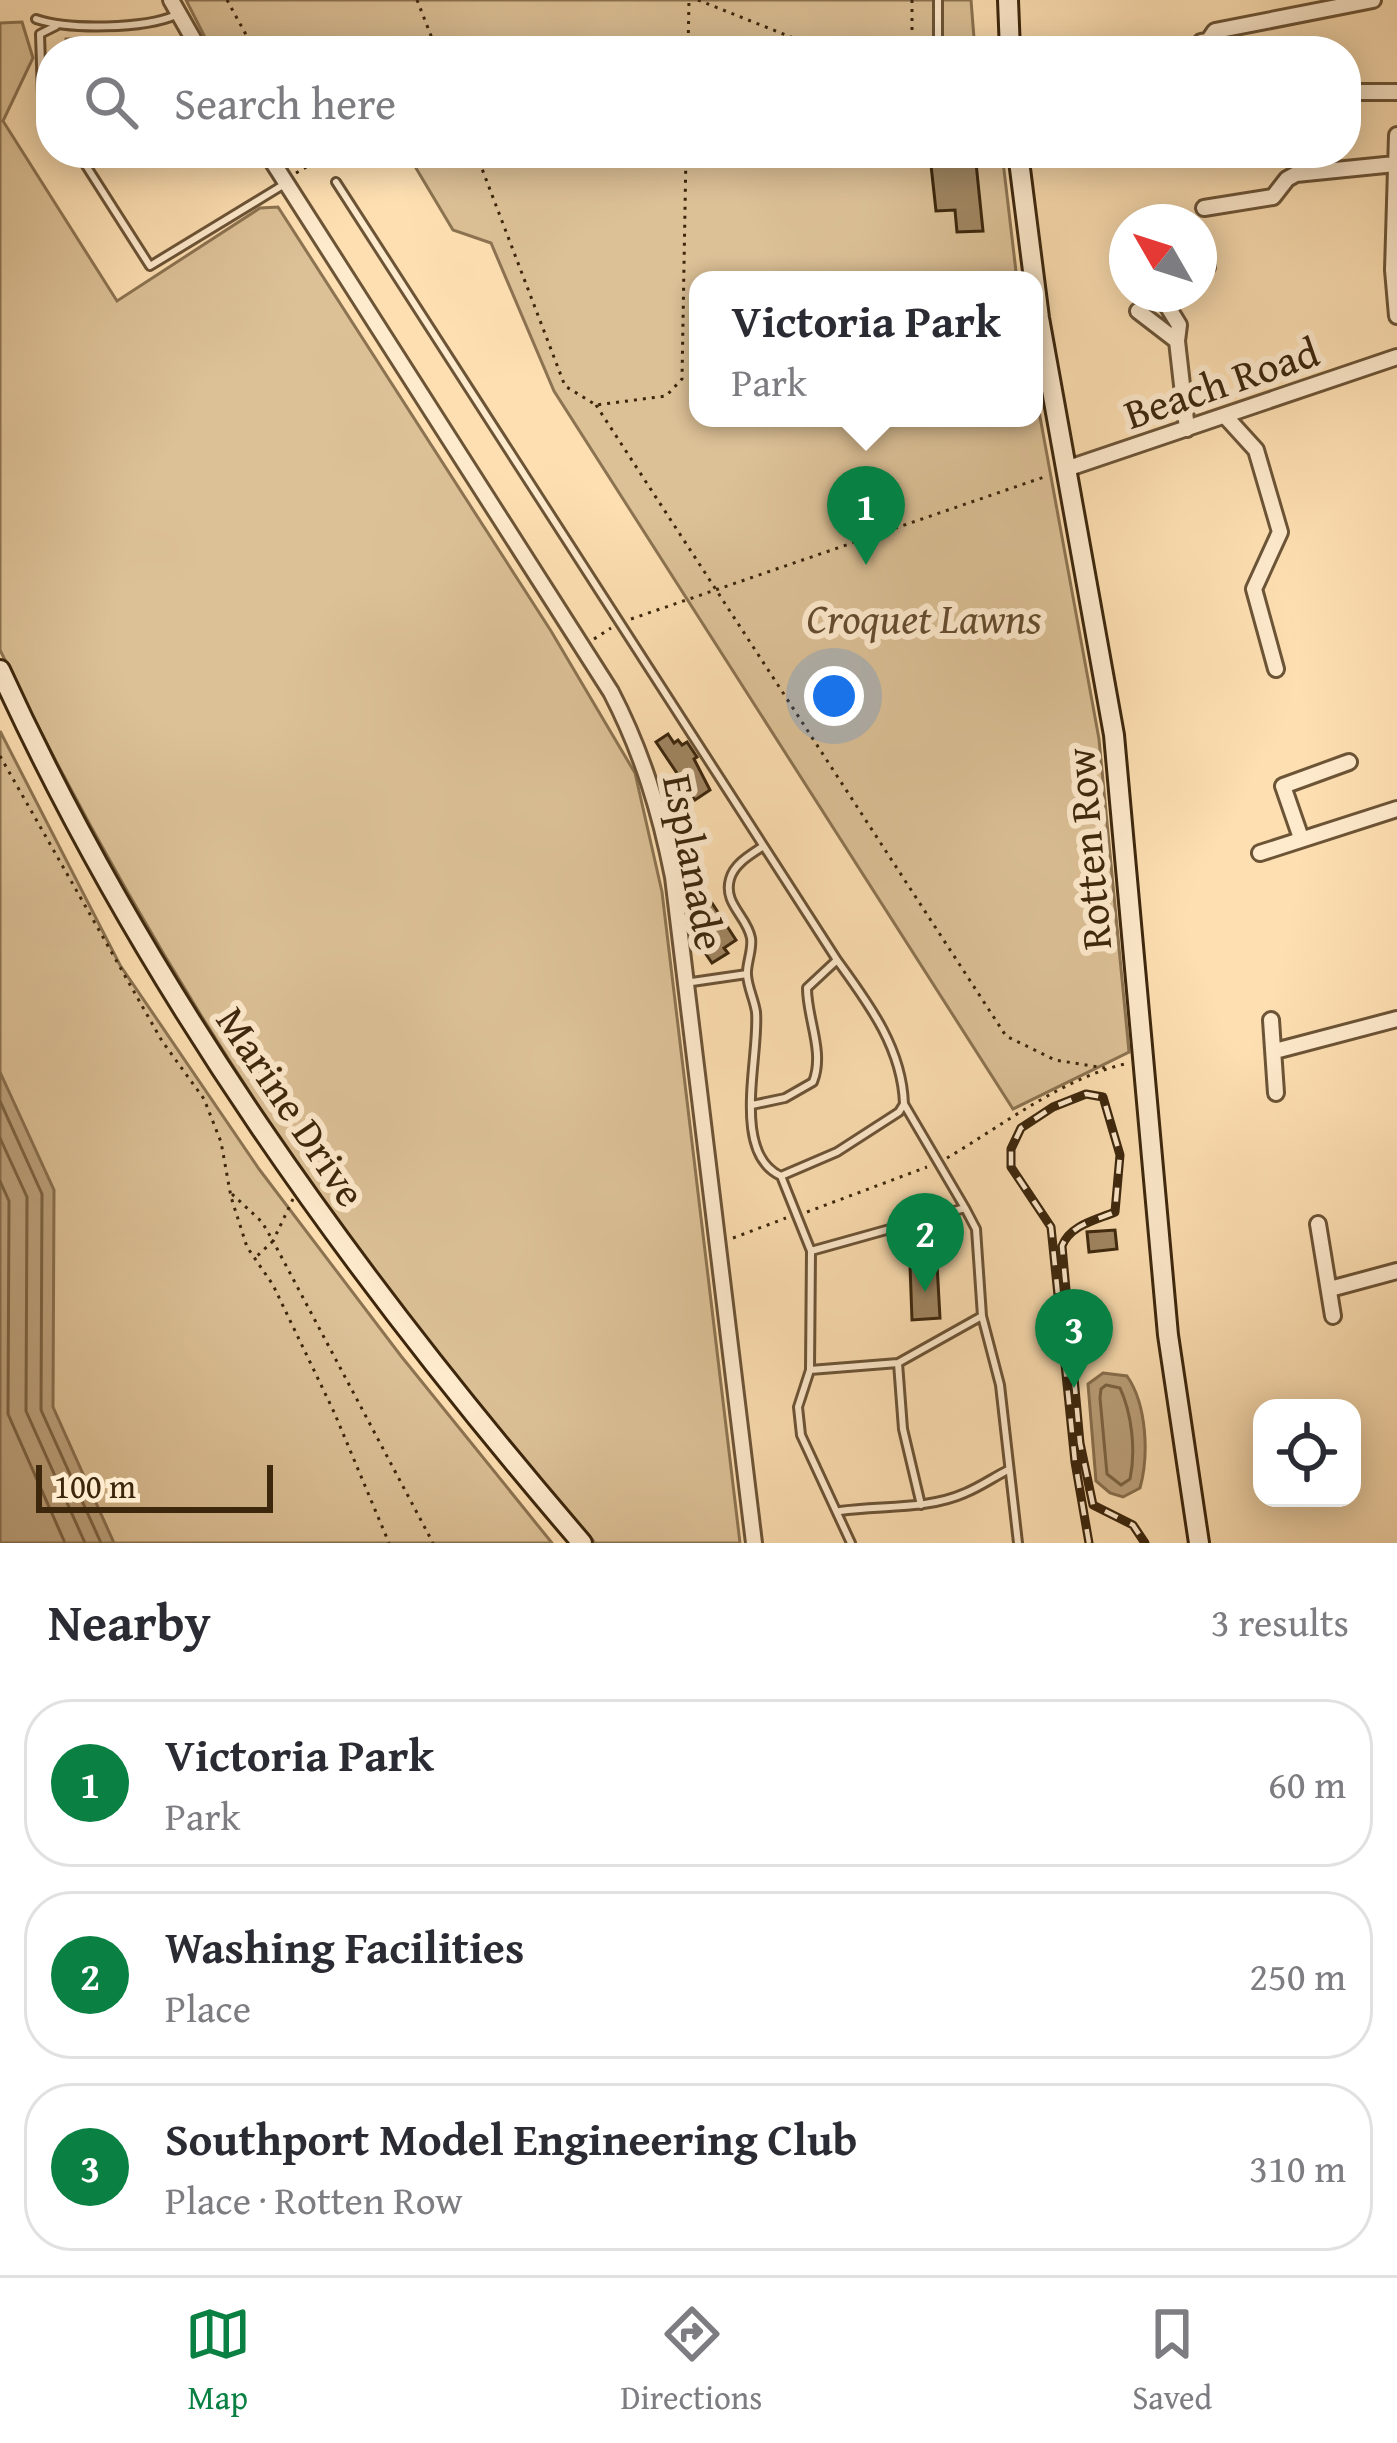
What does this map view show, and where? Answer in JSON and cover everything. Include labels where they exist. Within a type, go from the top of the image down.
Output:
[{"type":"street","points":[[1008,0],[1009,36]]},
{"type":"street","points":[[1212,36],[1215,31],[1373,0]]},
{"type":"street","points":[[173,8],[191,36]]},
{"type":"street","points":[[1361,92],[1397,92]]},
{"type":"street","points":[[1397,135],[1393,270],[1397,316]]},
{"type":"street","points":[[1361,167],[1395,164]]},
{"type":"street","name":"Esplanade","points":[[277,168],[582,646],[625,719],[659,806],[673,877],[754,1543]]},
{"type":"street","name":"Rotten Row","points":[[1020,168],[1033,271]]},
{"type":"street","points":[[1217,206],[1273,197],[1296,174],[1355,168]]},
{"type":"street","points":[[1139,312],[1177,341]]},
{"type":"street","points":[[1171,312],[1179,325],[1177,370],[1186,429]]},
{"type":"street","name":"Rotten Row","points":[[1043,340],[1114,735],[1168,1335],[1199,1543]]},
{"type":"street","name":"Beach Road","points":[[1066,469],[1397,357]]},
{"type":"street","points":[[1226,416],[1256,450],[1280,532],[1254,589],[1276,669]]},
{"type":"street","name":"Marine Drive","points":[[0,670],[68,807],[174,994],[232,1085],[318,1212],[428,1359],[582,1543]]},
{"type":"street","points":[[1301,838],[1283,786],[1349,762]]},
{"type":"street","points":[[1259,853],[1397,809]]},
{"type":"street","points":[[1275,1051],[1397,1019]]},
{"type":"street","points":[[1271,1020],[1276,1093]]},
{"type":"street","points":[[1318,1224],[1334,1316]]},
{"type":"street","points":[[1330,1289],[1397,1270]]},
{"type":"lane","points":[[938,0],[938,36]]},
{"type":"lane","points":[[36,19],[56,26],[159,22],[173,8]]},
{"type":"lane","points":[[40,36],[56,26]]},
{"type":"lane","points":[[87,168],[149,266],[286,181]]},
{"type":"lane","points":[[336,182],[762,847],[868,1002],[897,1057],[904,1105],[976,1229],[982,1316],[1000,1385],[1018,1543]]},
{"type":"lane","points":[[762,847],[730,876],[729,897],[752,939],[747,974],[756,1013],[749,1078],[752,1105],[760,1161],[781,1176],[811,1251],[810,1370],[798,1407],[801,1435],[851,1543]]},
{"type":"lane","points":[[752,1105],[785,1099],[813,1082],[817,1057],[807,988],[837,960]]},
{"type":"lane","points":[[684,983],[747,974]]},
{"type":"lane","points":[[781,1176],[837,1152],[904,1105]]},
{"type":"lane","points":[[811,1251],[965,1208]]},
{"type":"lane","points":[[810,1370],[898,1363],[982,1316]]},
{"type":"lane","points":[[898,1363],[904,1429],[921,1505]]},
{"type":"lane","points":[[840,1511],[881,1504],[921,1505],[962,1495],[1009,1469]]},
{"type":"path","points":[[227,0],[247,36]]},
{"type":"path","points":[[418,0],[431,36]]},
{"type":"path","points":[[688,36],[689,0]]},
{"type":"path","points":[[698,0],[788,36]]},
{"type":"path","points":[[912,0],[912,36]]},
{"type":"path","points":[[286,181],[306,168]]},
{"type":"path","points":[[482,168],[566,386],[596,405],[1006,1036],[1055,1060],[1105,1068]]},
{"type":"path","points":[[596,405],[666,396],[682,379],[686,168]]},
{"type":"path","points":[[582,646],[619,623],[1066,469]]},
{"type":"path","points":[[0,756],[162,1041],[204,1099],[247,1247],[273,1285],[334,1412],[389,1543]]},
{"type":"path","points":[[230,1193],[262,1222],[433,1543]]},
{"type":"path","points":[[255,1258],[273,1241],[293,1198]]},
{"type":"green space","points":[[186,0],[971,0],[974,36],[204,36]]},
{"type":"green space","points":[[22,22],[33,58],[3,121],[117,301],[260,208],[278,207],[551,631],[635,773],[662,892],[740,1543],[595,1543],[520,1454],[375,1272],[264,1115],[106,854],[0,650],[0,23]]},
{"type":"green space","name":"Croquet Lawns","points":[[416,168],[1004,168],[1016,271],[689,271],[689,427],[1042,427],[1099,739],[1129,1052],[1013,1109],[554,391],[491,243],[453,230]]},
{"type":"green space","points":[[0,731],[120,965],[259,1169],[552,1543],[0,1543]]},
{"type":"water","points":[[0,1072],[54,1190],[53,1407],[114,1543],[0,1543]]},
{"type":"water","points":[[1103,1373],[1127,1376],[1142,1415],[1145,1461],[1140,1488],[1123,1497],[1096,1481],[1088,1384]]},
{"type":"building","points":[[931,168],[977,168],[983,231],[957,232],[955,210],[936,211]]},
{"type":"building","points":[[668,734],[674,743],[687,742],[697,757],[710,790],[695,800],[656,742]]},
{"type":"building","points":[[712,903],[736,940],[724,948],[728,953],[712,963],[699,944],[709,937],[700,911]]},
{"type":"building","points":[[1115,1230],[1117,1249],[1089,1252],[1087,1232]]},
{"type":"building","points":[[937,1264],[940,1318],[912,1320],[910,1265]]},
{"type":"railway","points":[[1089,1543],[1075,1462],[1051,1227],[1011,1167],[1011,1149],[1021,1128],[1053,1107],[1086,1094],[1103,1097],[1120,1155],[1115,1212],[1077,1228],[1062,1246],[1080,1443],[1093,1505],[1133,1525],[1145,1543]]},
{"type":"place","name":"Victoria Park","points":[[866,565]]},
{"type":"place","name":"Washing Facilities","points":[[925,1292]]},
{"type":"place","name":"Southport Model Engineering Club","points":[[1074,1388]]}]
